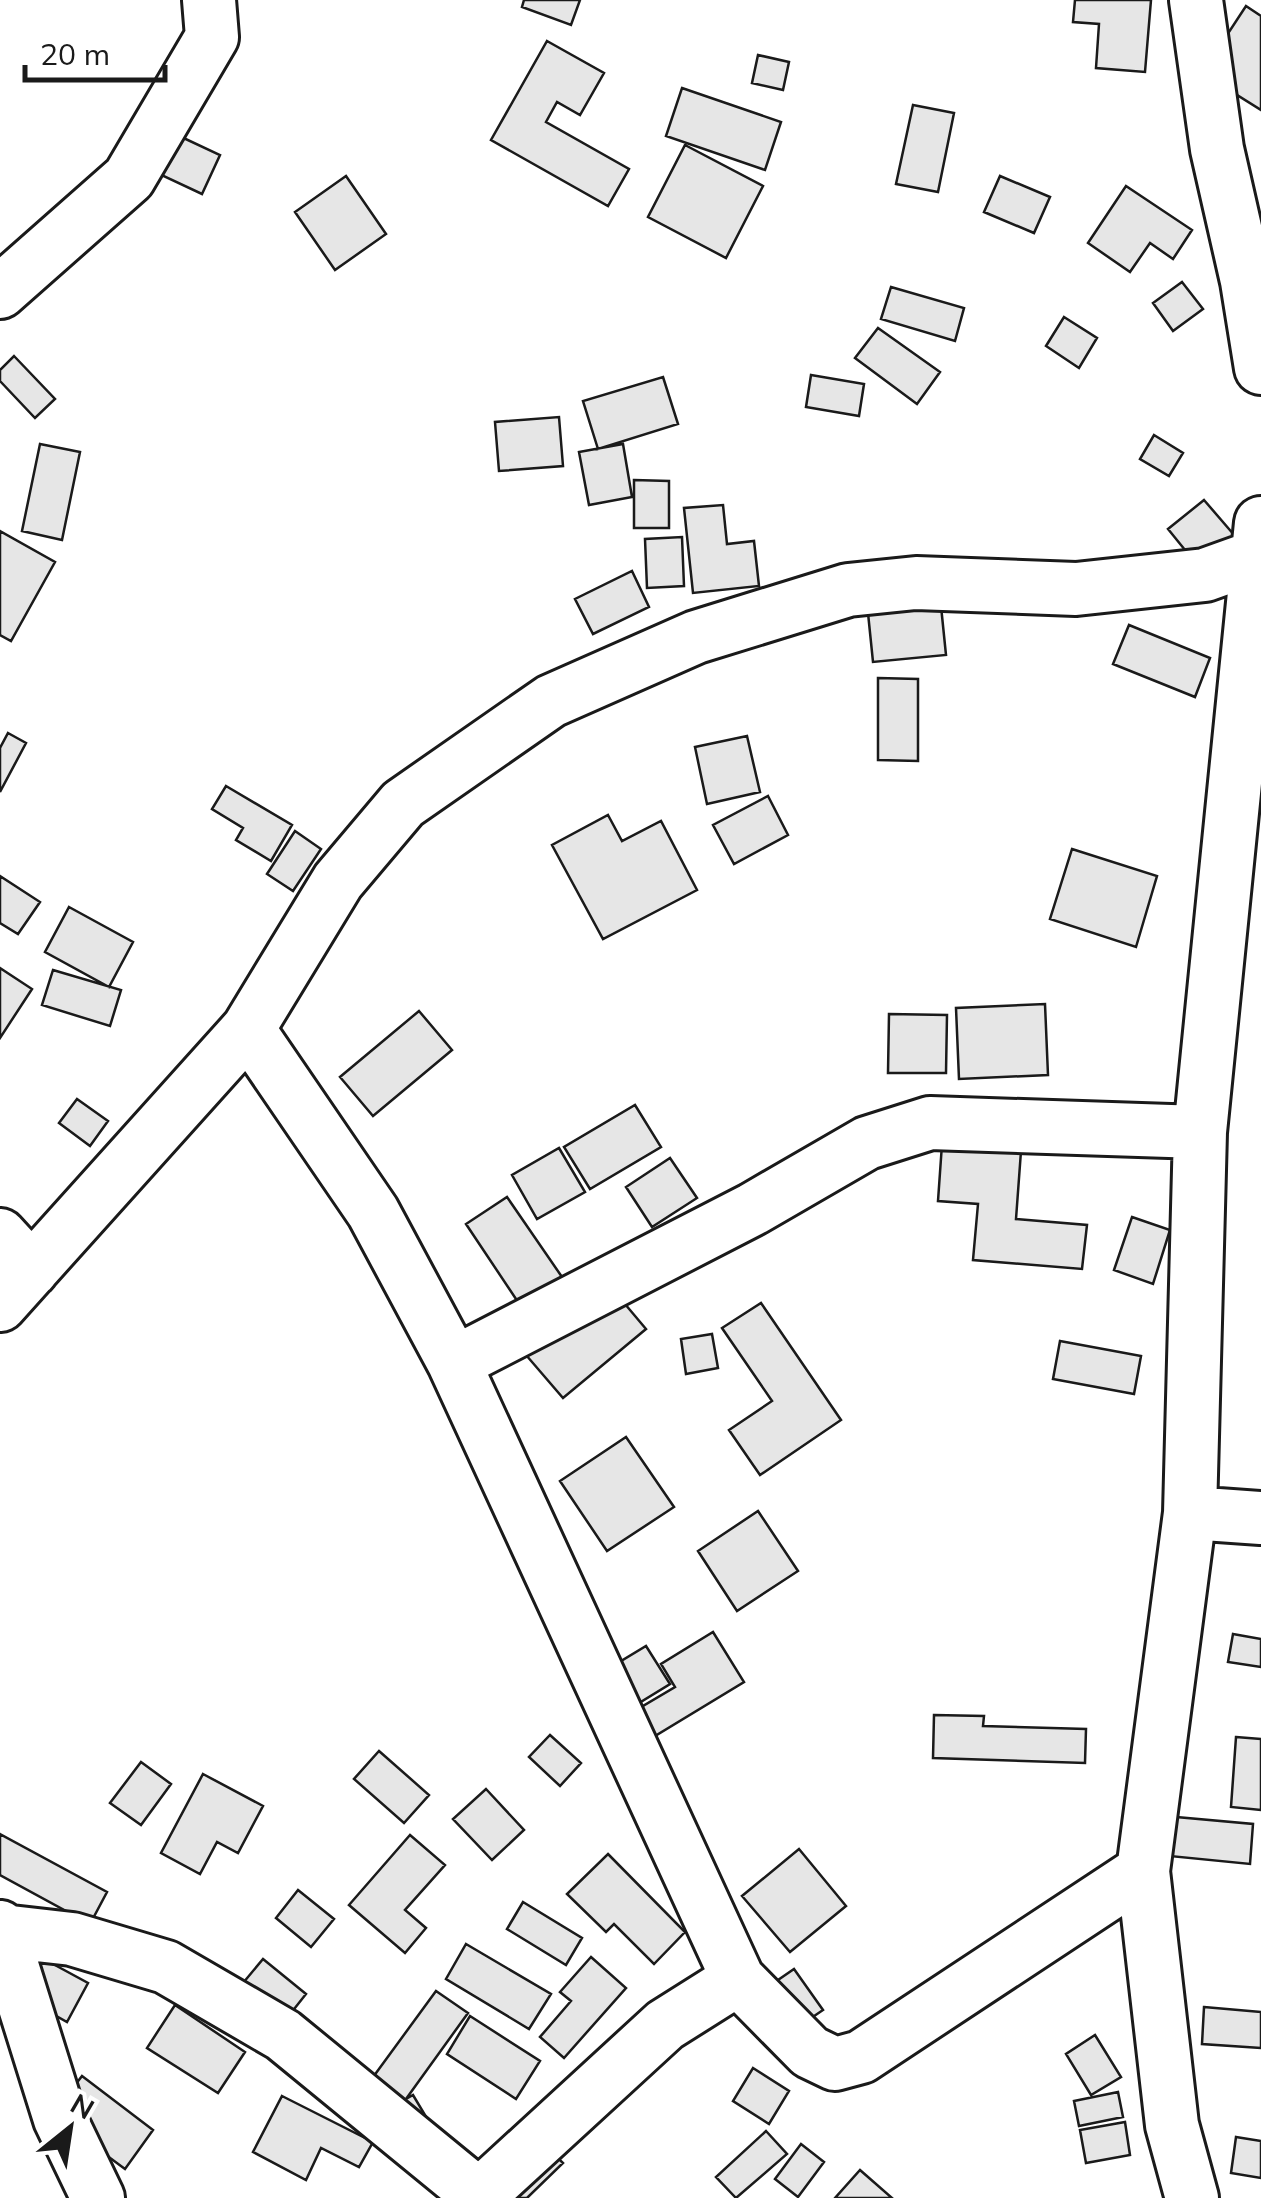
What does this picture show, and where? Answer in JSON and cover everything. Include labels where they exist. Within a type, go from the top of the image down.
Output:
[{"type":"street","points":[[0,292],[129,178],[212,37],[209,0]]},
{"type":"street","points":[[1196,0],[1216,148],[1247,282],[1261,368]]},
{"type":"street","points":[[1192,2198],[1172,2125],[1143,1872],[1190,1513],[1200,1132],[1252,693],[1260,540]]},
{"type":"street","points":[[11,1270],[248,1029],[338,882],[403,804],[551,701],[696,638],[848,590],[916,583],[1076,589],[1205,575],[1260,540]]},
{"type":"street","points":[[248,1029],[374,1212],[454,1363],[738,1979],[810,2052],[835,2064],[861,2058],[1143,1872]]},
{"type":"street","points":[[454,1363],[753,1209],[867,1143],[930,1123],[1200,1132]]},
{"type":"street","points":[[1190,1513],[1261,1518]]},
{"type":"street","points":[[98,2198],[60,2119],[1,1929],[72,1939],[166,1966],[282,2035],[481,2196],[665,2025],[738,1979]]},
{"type":"building","points":[[524,0],[580,0],[571,25],[522,7]]},
{"type":"building","points":[[1075,0],[1151,0],[1145,72],[1096,68],[1099,24],[1073,22]]},
{"type":"building","points":[[1246,6],[1261,16],[1261,110],[1202,73]]},
{"type":"building","points":[[547,41],[604,73],[580,115],[557,102],[546,122],[629,169],[608,206],[491,140]]},
{"type":"building","points":[[758,55],[789,62],[783,90],[752,83]]},
{"type":"building","points":[[682,88],[781,122],[765,170],[666,136]]},
{"type":"building","points":[[913,105],[954,113],[938,192],[896,184]]},
{"type":"building","points":[[175,134],[220,155],[202,194],[157,173]]},
{"type":"building","points":[[685,145],[763,186],[726,258],[648,217]]},
{"type":"building","points":[[346,176],[386,234],[335,270],[295,212]]},
{"type":"building","points":[[1000,176],[1050,197],[1034,233],[984,212]]},
{"type":"building","points":[[1126,186],[1192,230],[1173,259],[1150,243],[1130,272],[1088,243]]},
{"type":"building","points":[[1182,282],[1203,309],[1173,331],[1153,303]]},
{"type":"building","points":[[891,287],[964,308],[955,341],[881,319]]},
{"type":"building","points":[[1064,317],[1097,338],[1079,368],[1046,346]]},
{"type":"building","points":[[878,328],[940,372],[917,404],[855,358]]},
{"type":"building","points":[[14,356],[55,399],[35,418],[0,381],[0,370]]},
{"type":"building","points":[[811,375],[864,384],[859,416],[806,407]]},
{"type":"building","points":[[663,377],[678,424],[598,449],[583,401]]},
{"type":"building","points":[[559,417],[563,466],[499,471],[495,422]]},
{"type":"building","points":[[1154,435],[1183,453],[1169,476],[1140,459]]},
{"type":"building","points":[[40,444],[80,452],[62,540],[22,531]]},
{"type":"building","points":[[623,444],[632,497],[589,505],[579,452]]},
{"type":"building","points":[[634,480],[669,481],[669,528],[634,528]]},
{"type":"building","points":[[1204,500],[1235,536],[1198,566],[1168,529]]},
{"type":"building","points":[[723,505],[727,544],[754,541],[759,586],[693,593],[684,508]]},
{"type":"building","points":[[0,531],[55,562],[11,641],[0,635]]},
{"type":"building","points":[[682,537],[684,586],[647,588],[645,539]]},
{"type":"building","points":[[632,571],[649,607],[593,634],[575,599]]},
{"type":"building","points":[[941,606],[946,655],[873,662],[868,613]]},
{"type":"building","points":[[1129,625],[1210,658],[1195,697],[1113,664]]},
{"type":"building","points":[[878,678],[918,679],[918,761],[878,760]]},
{"type":"building","points":[[8,733],[26,743],[0,792],[0,748]]},
{"type":"building","points":[[747,736],[760,792],[707,804],[695,747]]},
{"type":"building","points":[[226,786],[292,825],[271,861],[236,840],[243,828],[212,809]]},
{"type":"building","points":[[768,796],[788,835],[734,864],[713,825]]},
{"type":"building","points":[[608,815],[622,841],[661,821],[697,890],[603,939],[552,845]]},
{"type":"building","points":[[295,831],[321,849],[293,891],[267,874]]},
{"type":"building","points":[[1072,849],[1157,876],[1136,947],[1050,919]]},
{"type":"building","points":[[0,876],[40,902],[18,934],[0,923]]},
{"type":"building","points":[[69,907],[133,942],[109,987],[45,952]]},
{"type":"building","points":[[0,968],[32,989],[0,1038]]},
{"type":"building","points":[[53,970],[121,990],[110,1026],[42,1005]]},
{"type":"building","points":[[1045,1004],[1048,1075],[959,1079],[956,1008]]},
{"type":"building","points":[[419,1011],[452,1050],[373,1116],[340,1077]]},
{"type":"building","points":[[889,1014],[947,1015],[946,1073],[888,1073]]},
{"type":"building","points":[[77,1099],[108,1121],[90,1146],[59,1123]]},
{"type":"building","points":[[635,1105],[661,1147],[590,1189],[564,1147]]},
{"type":"building","points":[[942,1144],[1021,1151],[1016,1219],[1087,1225],[1082,1269],[973,1260],[978,1204],[938,1201]]},
{"type":"building","points":[[559,1148],[585,1192],[537,1219],[512,1175]]},
{"type":"building","points":[[670,1158],[697,1198],[652,1227],[626,1187]]},
{"type":"building","points":[[507,1197],[562,1277],[520,1305],[466,1224]]},
{"type":"building","points":[[1132,1217],[1170,1230],[1153,1284],[1114,1270]]},
{"type":"building","points":[[609,1285],[646,1329],[563,1398],[526,1355]]},
{"type":"building","points":[[761,1303],[841,1420],[760,1475],[729,1430],[772,1401],[722,1328]]},
{"type":"building","points":[[712,1334],[718,1368],[686,1374],[681,1339]]},
{"type":"building","points":[[1060,1341],[1141,1356],[1134,1394],[1053,1379]]},
{"type":"building","points":[[626,1437],[674,1507],[607,1551],[560,1481]]},
{"type":"building","points":[[758,1511],[798,1571],[737,1611],[698,1551]]},
{"type":"building","points":[[713,1632],[744,1682],[655,1736],[638,1709],[675,1687],[661,1664]]},
{"type":"building","points":[[1233,1634],[1261,1639],[1261,1667],[1228,1662]]},
{"type":"building","points":[[646,1646],[670,1684],[626,1711],[603,1672]]},
{"type":"building","points":[[934,1715],[984,1716],[983,1726],[1086,1729],[1085,1763],[933,1758]]},
{"type":"building","points":[[550,1735],[581,1763],[560,1786],[529,1757]]},
{"type":"building","points":[[1236,1737],[1261,1739],[1261,1810],[1231,1807]]},
{"type":"building","points":[[379,1751],[429,1795],[404,1823],[354,1779]]},
{"type":"building","points":[[141,1762],[171,1784],[141,1825],[110,1803]]},
{"type":"building","points":[[203,1774],[263,1806],[238,1853],[217,1842],[200,1874],[161,1853]]},
{"type":"building","points":[[486,1789],[524,1830],[492,1860],[453,1819]]},
{"type":"building","points":[[1143,1814],[1253,1824],[1250,1864],[1139,1853]]},
{"type":"building","points":[[0,1834],[107,1892],[90,1924],[0,1875]]},
{"type":"building","points":[[410,1835],[445,1865],[405,1910],[426,1928],[405,1953],[349,1905]]},
{"type":"building","points":[[799,1849],[846,1906],[790,1952],[742,1896]]},
{"type":"building","points":[[608,1854],[685,1932],[654,1964],[614,1924],[606,1932],[567,1894]]},
{"type":"building","points":[[298,1890],[334,1919],[311,1947],[276,1918]]},
{"type":"building","points":[[523,1902],[582,1938],[566,1965],[507,1929]]},
{"type":"building","points":[[466,1944],[551,1994],[529,2029],[446,1979]]},
{"type":"building","points":[[591,1957],[626,1988],[564,2058],[540,2037],[571,2001],[560,1992]]},
{"type":"building","points":[[42,1958],[88,1983],[67,2022],[21,1996]]},
{"type":"building","points":[[263,1959],[306,1994],[287,2018],[243,1983]]},
{"type":"building","points":[[794,1969],[823,2010],[782,2038],[752,1998]]},
{"type":"building","points":[[436,1991],[468,2013],[406,2099],[413,2095],[428,2120],[405,2134],[368,2084]]},
{"type":"building","points":[[175,2005],[245,2052],[218,2093],[147,2048]]},
{"type":"building","points":[[1204,2007],[1261,2012],[1261,2048],[1202,2044]]},
{"type":"building","points":[[470,2016],[540,2061],[516,2099],[447,2054]]},
{"type":"building","points":[[1095,2035],[1121,2077],[1091,2095],[1066,2054]]},
{"type":"building","points":[[753,2068],[789,2091],[769,2124],[733,2101]]},
{"type":"building","points":[[82,2076],[153,2130],[125,2169],[52,2115]]},
{"type":"building","points":[[1118,2092],[1123,2117],[1079,2126],[1074,2101]]},
{"type":"building","points":[[282,2096],[373,2142],[359,2167],[321,2148],[306,2180],[253,2152]]},
{"type":"building","points":[[1125,2122],[1130,2155],[1086,2163],[1080,2130]]},
{"type":"building","points":[[766,2131],[787,2154],[736,2198],[716,2177]]},
{"type":"building","points":[[535,2136],[563,2163],[527,2198],[499,2198]]},
{"type":"building","points":[[1236,2137],[1261,2141],[1261,2178],[1231,2173]]},
{"type":"building","points":[[801,2144],[824,2162],[798,2197],[775,2179]]},
{"type":"building","points":[[860,2170],[892,2198],[835,2198]]}]
